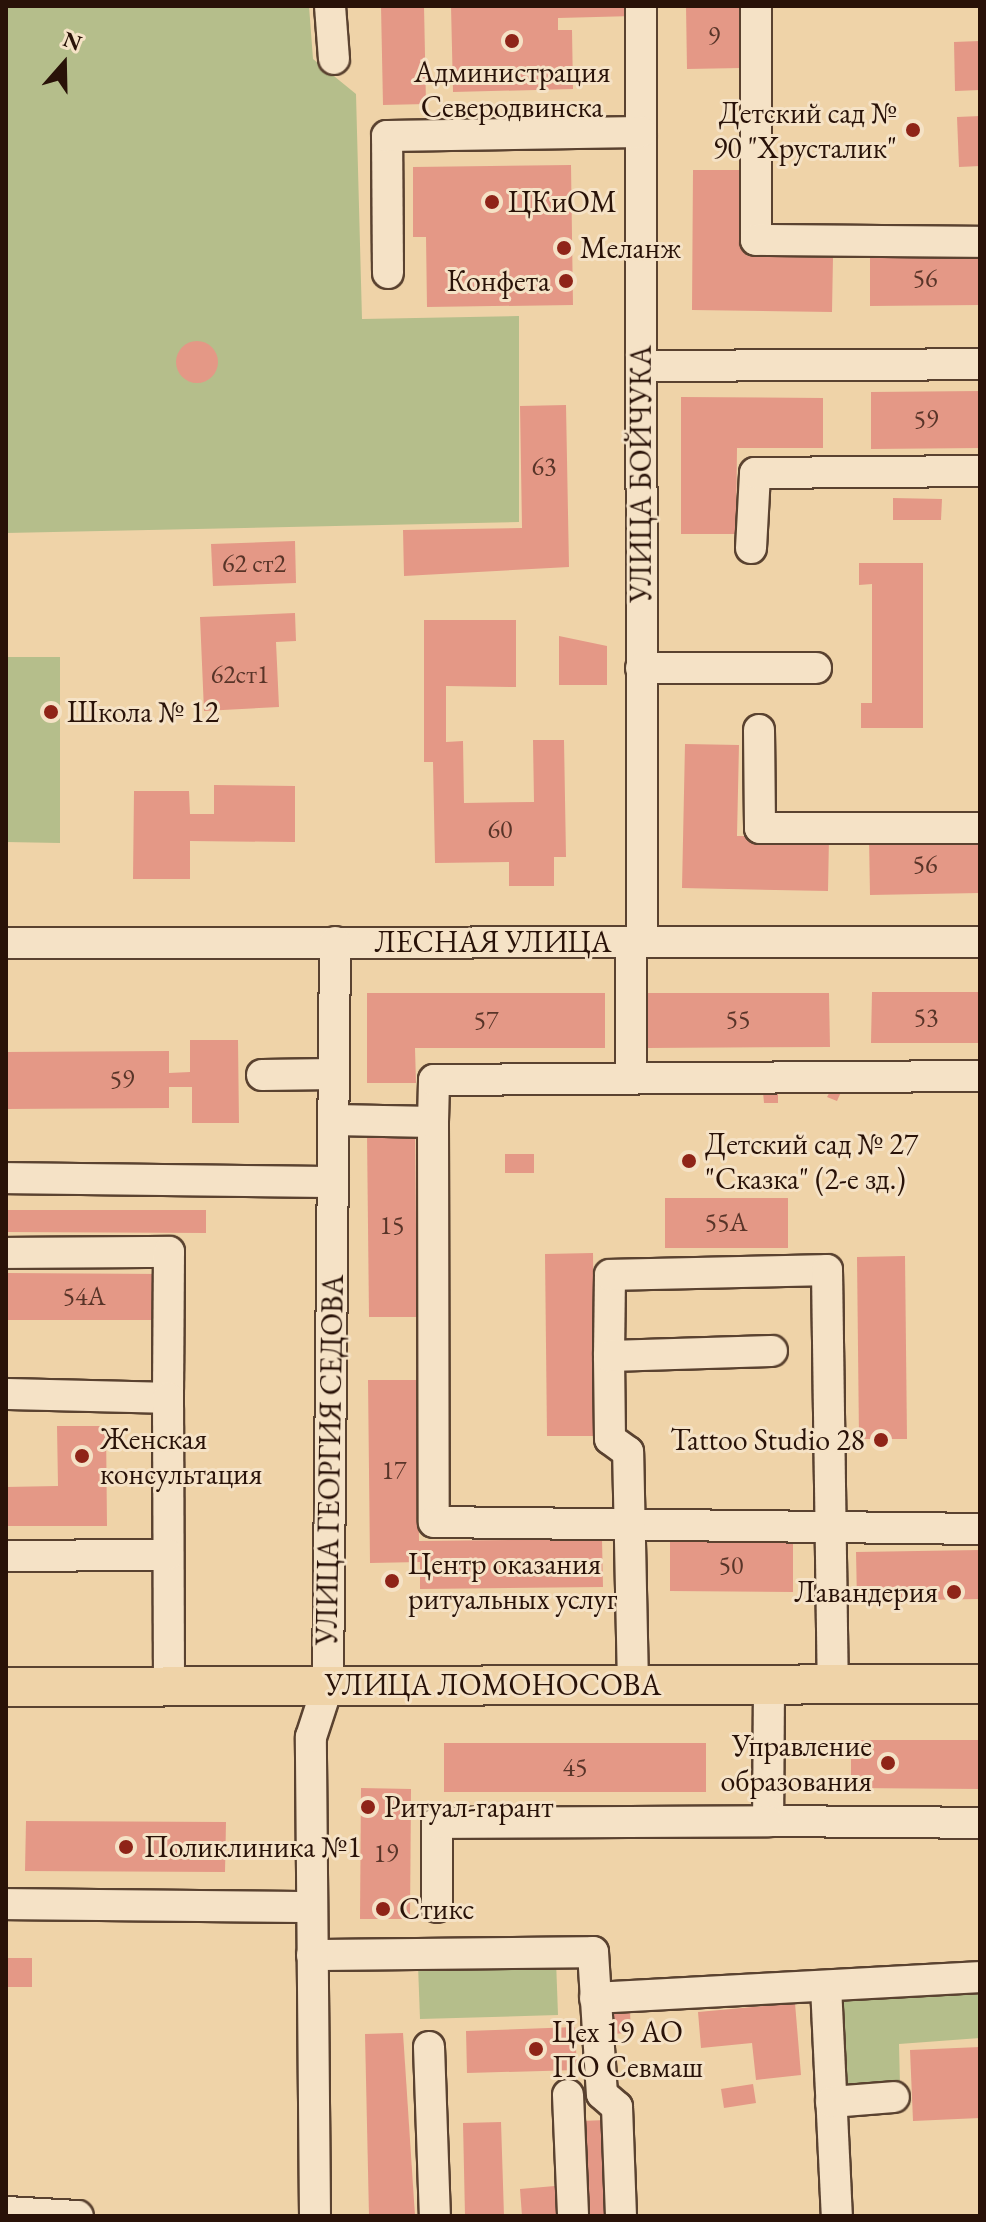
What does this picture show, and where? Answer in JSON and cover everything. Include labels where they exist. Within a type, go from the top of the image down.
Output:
[{"type":"main road","name":"УЛИЦА ЛОМОНОСОВА","points":[[6,1687],[980,1684]]},
{"type":"street","points":[[330,6],[334,59]]},
{"type":"street","name":"УЛИЦА БОЙЧУКА","points":[[631,1078],[641,668],[641,6]]},
{"type":"street","points":[[756,6],[756,240],[980,242]]},
{"type":"street","points":[[388,273],[387,136],[641,132]]},
{"type":"street","points":[[641,366],[980,364]]},
{"type":"street","points":[[751,548],[755,473],[980,471]]},
{"type":"street","points":[[641,668],[816,668]]},
{"type":"street","points":[[759,730],[760,828],[980,828]]},
{"type":"street","name":"УЛИЦА ГЕОРГИЯ СЕДОВА","points":[[315,2216],[311,1737],[328,1685],[335,942]]},
{"type":"street","name":"ЛЕСНАЯ УЛИЦА","points":[[6,943],[980,942]]},
{"type":"street","points":[[262,1075],[334,1074]]},
{"type":"street","points":[[980,1076],[434,1080],[433,1122],[434,1522],[980,1529]]},
{"type":"street","points":[[334,1120],[433,1122]]},
{"type":"street","points":[[6,1178],[333,1182]]},
{"type":"street","points":[[6,1253],[169,1252],[169,1686]]},
{"type":"street","points":[[633,1685],[628,1452],[610,1439],[610,1275],[827,1270],[833,1685]]},
{"type":"street","points":[[609,1356],[772,1351]]},
{"type":"street","points":[[6,1394],[168,1398]]},
{"type":"street","points":[[6,1556],[168,1555]]},
{"type":"street","points":[[768,1821],[769,1686]]},
{"type":"street","points":[[437,1907],[437,1823],[980,1823]]},
{"type":"street","points":[[6,1904],[311,1907]]},
{"type":"street","points":[[312,1955],[593,1952],[602,2094]]},
{"type":"street","points":[[595,1998],[980,1977]]},
{"type":"street","points":[[826,1986],[837,2216]]},
{"type":"street","points":[[429,2047],[435,2216]]},
{"type":"street","points":[[573,2216],[565,2095],[602,2094],[617,2107],[621,2216]]},
{"type":"street","points":[[831,2102],[894,2097]]},
{"type":"street","points":[[6,2212],[78,2216]]},
{"type":"green space","points":[[6,6],[309,6],[313,59],[356,94],[362,319],[519,316],[519,522],[6,533]]},
{"type":"green space","points":[[6,657],[60,657],[60,843],[6,842]]},
{"type":"green space","points":[[556,1960],[558,2015],[420,2019],[418,1965]]},
{"type":"green space","points":[[980,1984],[980,2038],[899,2044],[900,2085],[851,2089],[834,2077],[837,2006],[856,1990]]},
{"type":"building","points":[[381,6],[424,6],[426,104],[383,105]]},
{"type":"building","name":"Администрация Северодвинска","points":[[451,6],[634,6],[634,16],[558,18],[558,30],[572,30],[573,89],[453,92]]},
{"type":"building","points":[[686,6],[740,6],[741,68],[687,69]]},
{"type":"building","points":[[980,41],[980,90],[955,91],[954,42]]},
{"type":"building","points":[[980,116],[980,166],[959,167],[957,117]]},
{"type":"building","name":"ЦКиОМ","points":[[571,165],[573,305],[427,307],[426,237],[413,237],[413,167]]},
{"type":"building","points":[[693,170],[748,170],[747,256],[833,257],[832,312],[692,310]]},
{"type":"building","points":[[870,253],[980,253],[980,305],[870,306]]},
{"type":"building","points":[[197,341],[212,347],[218,362],[212,377],[197,383],[182,377],[176,362],[182,347]]},
{"type":"building","points":[[980,391],[980,448],[871,449],[871,392]]},
{"type":"building","points":[[681,397],[823,398],[823,448],[737,448],[736,534],[681,534]]},
{"type":"building","points":[[566,405],[569,567],[404,576],[403,530],[522,528],[520,406]]},
{"type":"building","points":[[893,498],[942,499],[941,520],[893,520]]},
{"type":"building","points":[[295,541],[296,583],[213,586],[211,544]]},
{"type":"building","points":[[859,563],[923,563],[923,728],[861,728],[861,703],[872,703],[872,584],[859,585]]},
{"type":"building","points":[[295,613],[296,641],[276,642],[279,707],[204,711],[200,617]]},
{"type":"building","points":[[424,620],[516,620],[516,687],[446,686],[446,742],[463,741],[464,803],[534,802],[533,740],[564,740],[566,857],[554,857],[554,886],[509,886],[509,862],[435,863],[433,762],[424,762]]},
{"type":"building","points":[[559,636],[607,646],[607,685],[559,685]]},
{"type":"building","points":[[685,744],[739,745],[737,836],[829,837],[828,891],[682,888]]},
{"type":"building","points":[[214,785],[295,786],[295,842],[190,841],[190,879],[133,879],[134,791],[189,791],[190,814],[214,814]]},
{"type":"building","points":[[980,836],[980,893],[870,895],[869,837]]},
{"type":"building","points":[[872,992],[980,992],[980,1043],[871,1043]]},
{"type":"building","points":[[367,993],[605,993],[605,1048],[415,1048],[416,1083],[367,1083]]},
{"type":"building","points":[[647,993],[829,993],[830,1047],[647,1048]]},
{"type":"building","points":[[190,1040],[238,1040],[239,1123],[192,1123],[192,1087],[169,1087],[169,1108],[6,1109],[6,1052],[169,1051],[169,1073],[190,1072]]},
{"type":"building","points":[[832,1088],[841,1092],[837,1101],[827,1097]]},
{"type":"building","points":[[763,1092],[778,1092],[778,1103],[764,1103]]},
{"type":"building","points":[[367,1134],[415,1134],[417,1317],[369,1317]]},
{"type":"building","points":[[505,1154],[534,1154],[534,1173],[505,1173]]},
{"type":"building","points":[[665,1198],[788,1198],[788,1248],[665,1248]]},
{"type":"building","points":[[6,1210],[206,1210],[206,1233],[6,1232]]},
{"type":"building","points":[[593,1253],[595,1436],[547,1436],[545,1254]]},
{"type":"building","points":[[905,1256],[907,1439],[859,1439],[857,1257]]},
{"type":"building","points":[[6,1273],[162,1274],[162,1320],[6,1320]]},
{"type":"building","points":[[368,1380],[417,1380],[419,1541],[602,1539],[603,1587],[420,1589],[420,1562],[370,1563]]},
{"type":"building","name":"Женская консультация","points":[[57,1426],[106,1426],[107,1526],[6,1526],[6,1487],[58,1486]]},
{"type":"building","points":[[670,1541],[793,1541],[793,1592],[670,1591]]},
{"type":"building","points":[[980,1550],[980,1599],[857,1601],[856,1552]]},
{"type":"building","points":[[851,1740],[980,1740],[980,1789],[851,1788]]},
{"type":"building","points":[[444,1743],[706,1743],[706,1792],[444,1792]]},
{"type":"building","points":[[361,1788],[411,1789],[410,1919],[360,1919]]},
{"type":"building","name":"Поликлиника №1","points":[[26,1821],[226,1822],[225,1872],[25,1871]]},
{"type":"building","points":[[6,1958],[32,1958],[32,1987],[6,1987]]},
{"type":"building","points":[[795,2003],[801,2075],[756,2080],[752,2043],[701,2048],[698,2012]]},
{"type":"building","points":[[630,2011],[631,2033],[609,2034],[611,2013]]},
{"type":"building","points":[[575,2027],[577,2070],[467,2073],[466,2031]]},
{"type":"building","points":[[403,2033],[415,2216],[369,2216],[365,2034]]},
{"type":"building","points":[[980,2047],[980,2118],[913,2121],[910,2050]]},
{"type":"building","points":[[753,2084],[756,2103],[724,2108],[721,2089]]},
{"type":"building","points":[[606,2120],[608,2216],[583,2216],[581,2121]]},
{"type":"building","points":[[501,2122],[504,2216],[465,2216],[463,2123]]},
{"type":"building","points":[[555,2186],[557,2216],[522,2216],[520,2189]]},
{"type":"place","name":"Администрация Северодвинска","points":[[512,41]]},
{"type":"place","name":"Детский сад № 90 \"Хрусталик\"","points":[[913,130]]},
{"type":"place","name":"ЦКиОМ","points":[[492,202]]},
{"type":"place","name":"Меланж","points":[[564,248]]},
{"type":"place","name":"Конфета","points":[[566,281]]},
{"type":"place","name":"Школа № 12","points":[[51,712]]},
{"type":"place","name":"Детский сад № 27 \"Сказка\" (2-е зд.)","points":[[689,1161]]},
{"type":"place","name":"Tattoo Studio 28","points":[[881,1440]]},
{"type":"place","name":"Женская консультация","points":[[82,1456]]},
{"type":"place","name":"Центр оказания ритуальных услуг","points":[[392,1581]]},
{"type":"place","name":"Лавандерия","points":[[954,1592]]},
{"type":"place","name":"Управление образования","points":[[888,1763]]},
{"type":"place","name":"Ритуал-гарант","points":[[368,1807]]},
{"type":"place","name":"Поликлиника №1","points":[[126,1847]]},
{"type":"place","name":"Стикс","points":[[383,1909]]},
{"type":"place","name":"Цех 19 АО ПО Севмаш","points":[[536,2049]]}]
